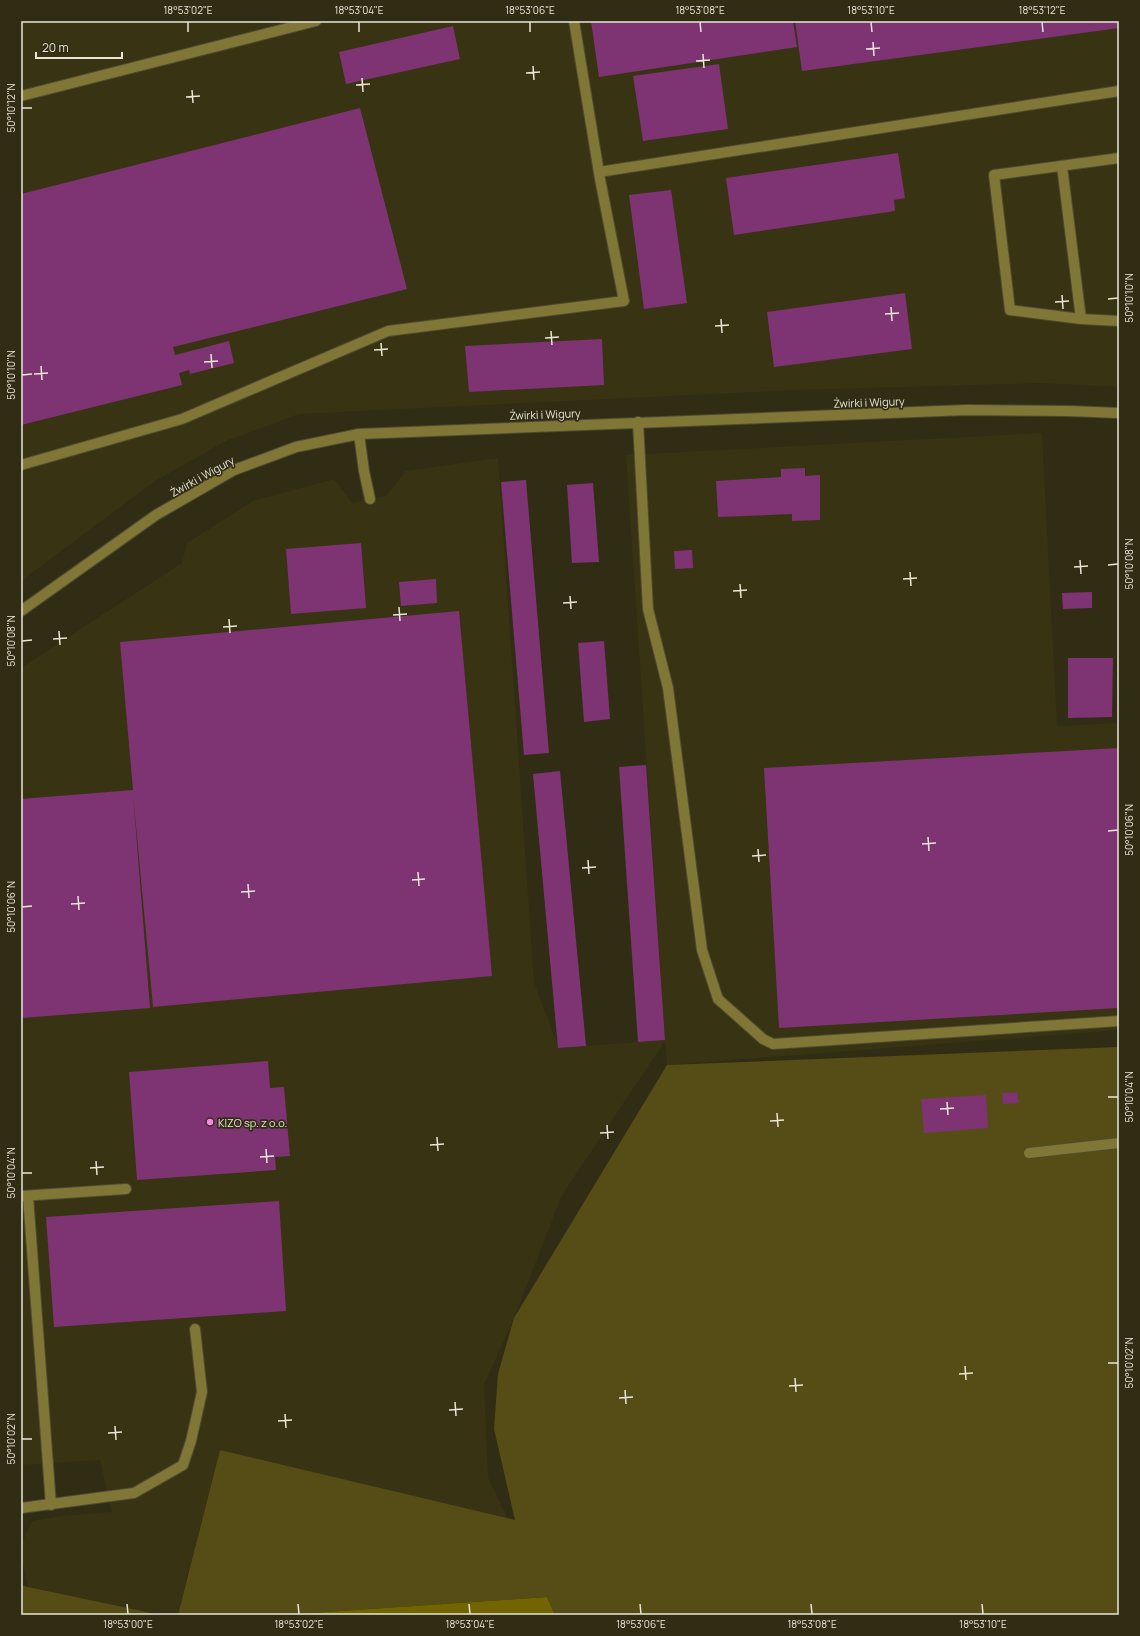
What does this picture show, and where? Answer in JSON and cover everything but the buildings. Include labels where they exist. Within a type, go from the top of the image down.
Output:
[{"type":"street","points":[[21,96],[316,21]]},
{"type":"street","points":[[21,465],[182,419],[388,331],[624,301],[599,172],[574,21]]},
{"type":"street","points":[[599,172],[1119,91]]},
{"type":"street","points":[[1119,158],[994,175],[1010,310],[1080,319],[1119,321]]},
{"type":"street","points":[[1062,166],[1080,319]]},
{"type":"street","name":"Żwirki i Wigury","points":[[21,611],[156,515],[234,470],[296,447],[359,434],[966,410],[1119,413]]},
{"type":"street","points":[[638,422],[648,609],[668,688],[702,950],[718,999],[763,1039],[773,1044],[1119,1021]]},
{"type":"street","points":[[359,434],[364,471],[370,499]]},
{"type":"street","points":[[1029,1153],[1119,1143]]},
{"type":"street","points":[[51,1504],[24,1196],[126,1189]]},
{"type":"street","points":[[21,1508],[134,1493],[183,1465],[191,1441],[202,1392],[195,1329]]},
{"type":"shaded area","points":[[21,21],[1119,21],[1119,387],[1043,383],[794,390],[299,414],[226,441],[155,481],[21,581]]},
{"type":"shaded area","points":[[1042,433],[1057,726],[1119,723],[1119,1030],[667,1065],[665,1041],[562,1195],[514,1318],[484,1385],[488,1477],[507,1518],[220,1450],[178,1615],[161,1615],[28,1587],[21,1555],[21,1545],[32,1521],[61,1516],[112,1512],[100,1460],[21,1465],[21,668],[182,563],[187,543],[253,501],[334,479],[352,503],[386,496],[406,471],[498,458],[534,982],[559,1048],[665,1040],[626,455]]},
{"type":"shaded area","points":[[1119,1047],[1119,1615],[555,1615],[547,1597],[282,1615],[178,1615],[220,1450],[515,1520],[494,1429],[498,1374],[514,1318],[667,1065]]},
{"type":"shaded area","points":[[21,1585],[28,1587],[161,1615],[21,1615]]},
{"type":"shaded area","points":[[547,1597],[555,1615],[282,1615]]},
{"type":"place","name":"KIZO sp. z o.o.","points":[[210,1122]]}]
